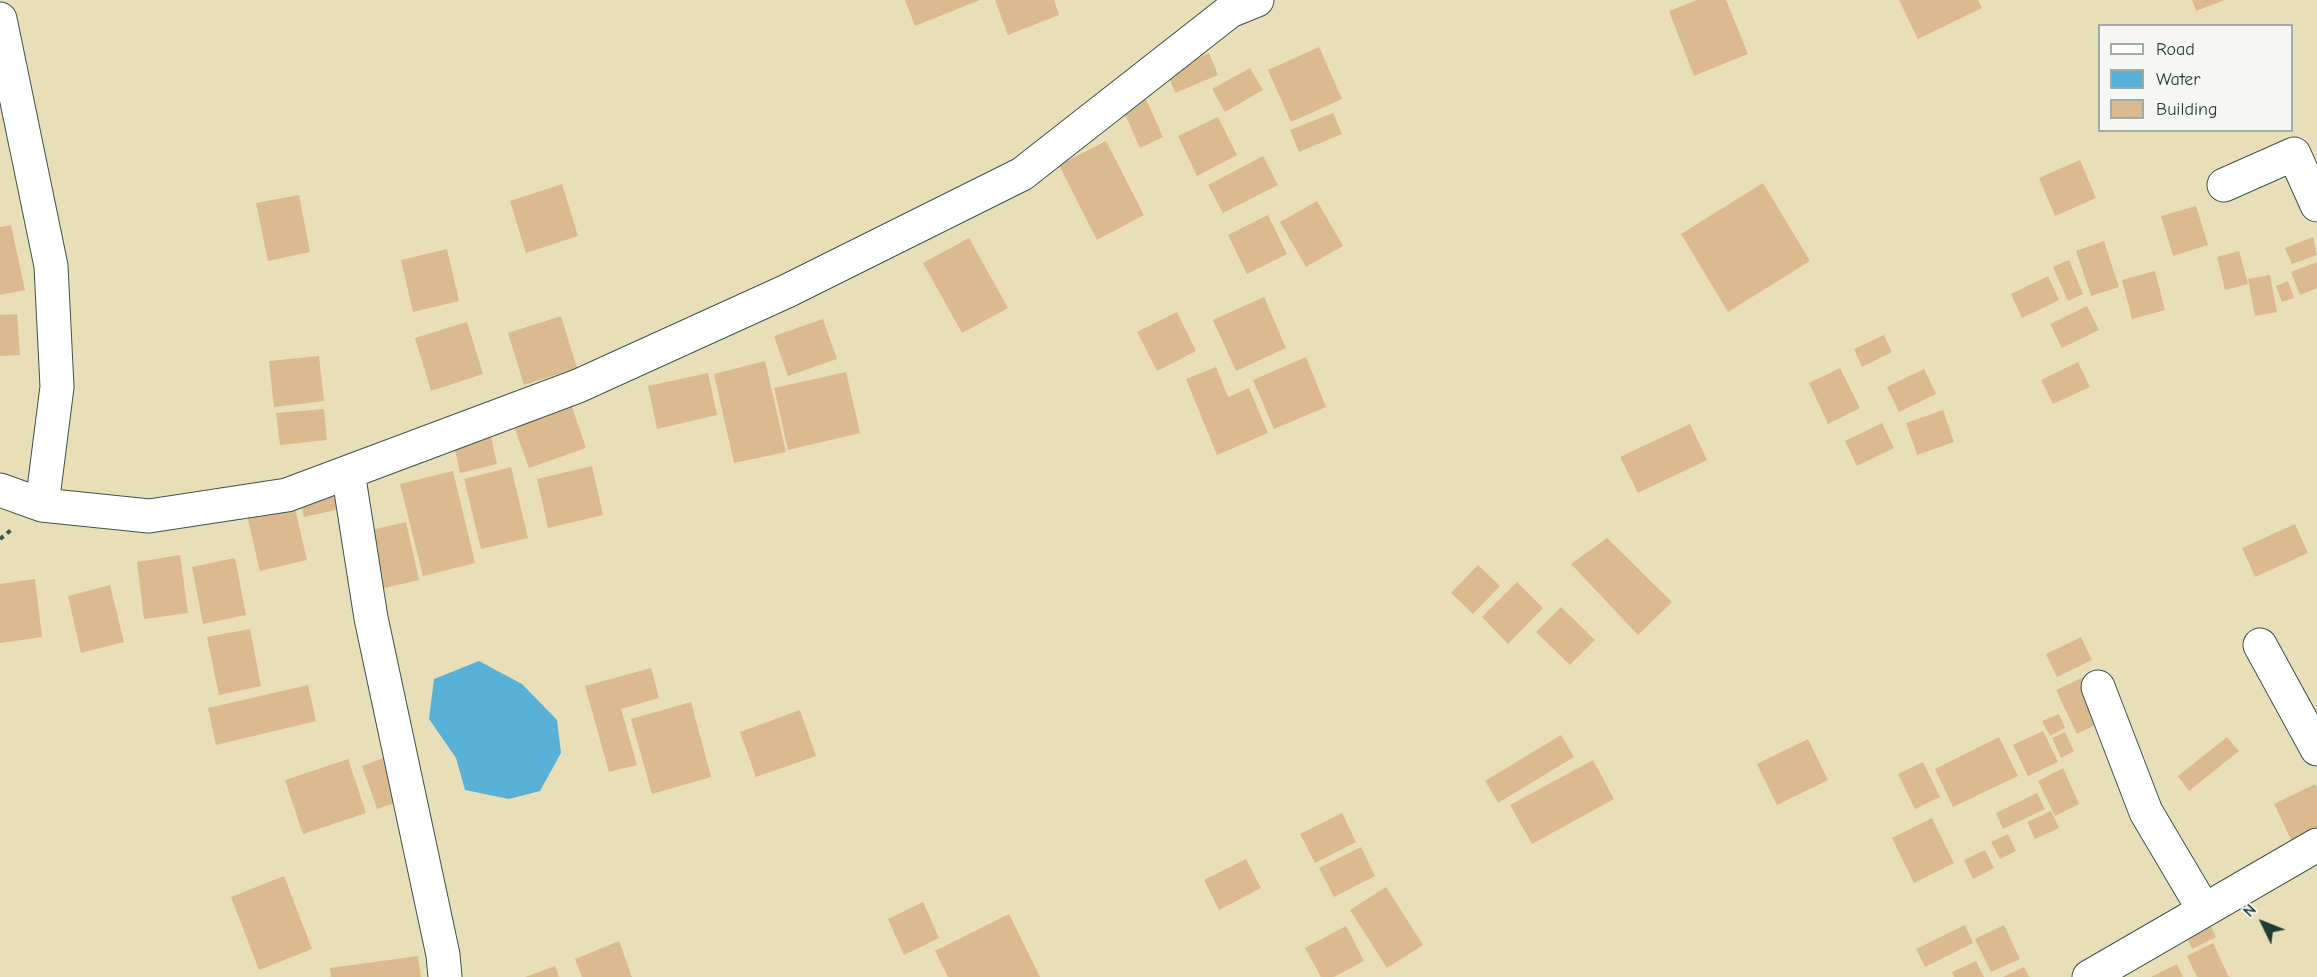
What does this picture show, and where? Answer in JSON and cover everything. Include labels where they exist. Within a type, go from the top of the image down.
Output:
[{"type":"street","points":[[0,490],[42,505],[149,516],[287,495],[578,386],[788,291],[1022,174],[1230,11],[1257,0]]},
{"type":"street","points":[[0,19],[51,266],[57,387],[42,505]]},
{"type":"street","points":[[2224,185],[2294,154],[2317,205]]},
{"type":"street","points":[[348,472],[371,618],[443,955],[445,977]]},
{"type":"street","points":[[2260,645],[2317,749]]},
{"type":"street","points":[[2098,687],[2146,812],[2204,910]]},
{"type":"street","points":[[2089,977],[2317,845]]},
{"type":"water","points":[[479,661],[522,684],[557,720],[561,753],[540,791],[509,799],[465,790],[456,758],[429,719],[434,679]]},
{"type":"building","points":[[905,0],[980,0],[915,26]]},
{"type":"building","points":[[995,0],[1054,0],[1059,15],[1008,35]]},
{"type":"building","points":[[1697,0],[1726,0],[1748,54],[1694,76],[1669,11]]},
{"type":"building","points":[[1899,0],[1978,0],[1982,8],[1918,39]]},
{"type":"building","points":[[2192,0],[2225,0],[2196,11]]},
{"type":"building","points":[[1319,47],[1342,99],[1291,122],[1268,70]]},
{"type":"building","points":[[1209,53],[1218,75],[1175,93],[1167,71]]},
{"type":"building","points":[[1250,68],[1263,90],[1225,112],[1212,89]]},
{"type":"building","points":[[1145,97],[1163,137],[1140,148],[1122,108]]},
{"type":"building","points":[[1333,113],[1342,134],[1299,152],[1290,130]]},
{"type":"building","points":[[1218,117],[1237,155],[1197,176],[1178,136]]},
{"type":"building","points":[[1106,141],[1144,215],[1097,240],[1059,165]]},
{"type":"building","points":[[1263,156],[1278,185],[1223,213],[1208,185]]},
{"type":"building","points":[[2080,160],[2096,198],[2055,216],[2039,178]]},
{"type":"building","points":[[1763,183],[1810,261],[1728,312],[1681,234]]},
{"type":"building","points":[[562,184],[578,236],[526,253],[510,201]]},
{"type":"building","points":[[299,195],[310,252],[268,261],[256,203]]},
{"type":"building","points":[[1317,201],[1343,246],[1306,267],[1280,222]]},
{"type":"building","points":[[2196,206],[2208,245],[2173,256],[2161,216]]},
{"type":"building","points":[[1268,215],[1287,254],[1247,274],[1228,235]]},
{"type":"building","points":[[11,225],[25,290],[0,295],[0,227]]},
{"type":"building","points":[[2313,237],[2317,255],[2292,264],[2285,248]]},
{"type":"building","points":[[969,238],[1008,308],[962,333],[923,263]]},
{"type":"building","points":[[2104,241],[2119,287],[2091,296],[2076,251]]},
{"type":"building","points":[[447,249],[459,301],[413,312],[401,260]]},
{"type":"building","points":[[2239,251],[2248,284],[2225,290],[2217,257]]},
{"type":"building","points":[[2069,260],[2083,294],[2068,301],[2053,267]]},
{"type":"building","points":[[2317,262],[2317,288],[2300,295],[2291,272]]},
{"type":"building","points":[[2155,271],[2165,310],[2132,319],[2122,280]]},
{"type":"building","points":[[2270,275],[2277,312],[2255,316],[2248,279]]},
{"type":"building","points":[[2048,276],[2059,300],[2022,318],[2011,294]]},
{"type":"building","points":[[2288,281],[2294,298],[2282,302],[2276,286]]},
{"type":"building","points":[[1264,297],[1286,348],[1236,371],[1213,320]]},
{"type":"building","points":[[2087,306],[2099,330],[2062,348],[2050,324]]},
{"type":"building","points":[[1177,312],[1196,351],[1157,371],[1137,332]]},
{"type":"building","points":[[17,314],[20,355],[0,356],[0,315]]},
{"type":"building","points":[[561,316],[577,368],[524,385],[508,333]]},
{"type":"building","points":[[823,319],[837,359],[788,376],[774,336]]},
{"type":"building","points":[[467,322],[483,374],[431,391],[415,338]]},
{"type":"building","points":[[1884,335],[1892,352],[1862,367],[1854,349]]},
{"type":"building","points":[[319,356],[324,401],[274,407],[269,361]]},
{"type":"building","points":[[1306,357],[1326,407],[1274,429],[1253,380]]},
{"type":"building","points":[[765,361],[786,452],[734,463],[714,374]]},
{"type":"building","points":[[2078,362],[2090,387],[2053,404],[2041,380]]},
{"type":"building","points":[[1216,367],[1228,397],[1249,388],[1268,433],[1217,455],[1186,379]]},
{"type":"building","points":[[1840,368],[1860,408],[1828,424],[1809,383]]},
{"type":"building","points":[[1924,369],[1936,394],[1899,412],[1887,387]]},
{"type":"building","points":[[846,372],[860,433],[788,450],[774,388]]},
{"type":"building","points":[[708,373],[717,415],[657,429],[648,386]]},
{"type":"building","points":[[571,404],[586,448],[529,468],[513,424]]},
{"type":"building","points":[[324,409],[327,440],[280,445],[276,413]]},
{"type":"building","points":[[1943,410],[1954,442],[1917,455],[1906,423]]},
{"type":"building","points":[[1882,423],[1894,448],[1857,466],[1845,441]]},
{"type":"building","points":[[1690,424],[1707,460],[1638,493],[1620,457]]},
{"type":"building","points":[[490,432],[497,464],[460,473],[453,441]]},
{"type":"building","points":[[592,466],[603,515],[548,528],[537,479]]},
{"type":"building","points":[[511,467],[528,538],[481,549],[464,479]]},
{"type":"building","points":[[453,471],[475,563],[423,576],[400,484]]},
{"type":"building","points":[[335,488],[340,509],[304,517],[299,496]]},
{"type":"building","points":[[294,504],[307,560],[260,571],[247,515]]},
{"type":"building","points":[[406,522],[419,580],[380,589],[367,531]]},
{"type":"building","points":[[2295,524],[2308,553],[2255,577],[2242,548]]},
{"type":"building","points":[[1607,538],[1672,602],[1638,635],[1571,564]]},
{"type":"building","points":[[180,555],[188,613],[144,619],[137,562]]},
{"type":"building","points":[[235,558],[246,615],[203,624],[192,567]]},
{"type":"building","points":[[1478,565],[1500,586],[1473,614],[1451,593]]},
{"type":"building","points":[[35,579],[42,637],[0,643],[0,584]]},
{"type":"building","points":[[1517,582],[1543,608],[1508,644],[1482,617]]},
{"type":"building","points":[[110,585],[124,642],[81,653],[68,596]]},
{"type":"building","points":[[1561,607],[1595,640],[1570,665],[1536,632]]},
{"type":"building","points":[[250,629],[261,686],[219,695],[207,637]]},
{"type":"building","points":[[2081,637],[2092,660],[2057,677],[2046,654]]},
{"type":"building","points":[[651,668],[659,698],[621,709],[637,765],[609,772],[585,686]]},
{"type":"building","points":[[2084,677],[2105,720],[2077,734],[2056,690]]},
{"type":"building","points":[[308,685],[316,721],[216,745],[208,708]]},
{"type":"building","points":[[691,702],[711,777],[652,794],[631,719]]},
{"type":"building","points":[[800,710],[816,756],[756,777],[740,732]]},
{"type":"building","points":[[2059,714],[2065,728],[2050,736],[2042,721]]},
{"type":"building","points":[[2043,731],[2058,762],[2028,776],[2013,745]]},
{"type":"building","points":[[2065,732],[2074,751],[2061,758],[2052,738]]},
{"type":"building","points":[[1561,735],[1574,757],[1498,803],[1485,781]]},
{"type":"building","points":[[1999,737],[2018,776],[1953,807],[1935,769]]},
{"type":"building","points":[[2227,737],[2239,751],[2189,791],[2178,776]]},
{"type":"building","points":[[1808,739],[1828,780],[1777,805],[1757,764]]},
{"type":"building","points":[[386,757],[401,801],[377,809],[362,766]]},
{"type":"building","points":[[348,759],[366,813],[303,834],[285,780]]},
{"type":"building","points":[[1593,760],[1614,799],[1532,844],[1510,805]]},
{"type":"building","points":[[1923,762],[1940,797],[1915,809],[1898,774]]},
{"type":"building","points":[[2063,768],[2079,804],[2055,816],[2038,781]]},
{"type":"building","points":[[2315,784],[2317,788],[2317,835],[2294,846],[2274,804]]},
{"type":"building","points":[[2037,793],[2045,809],[2003,829],[1996,813]]},
{"type":"building","points":[[2051,811],[2059,828],[2035,839],[2027,822]]},
{"type":"building","points":[[1342,813],[1356,842],[1315,863],[1300,834]]},
{"type":"building","points":[[1932,818],[1954,863],[1914,883],[1892,838]]},
{"type":"building","points":[[2008,834],[2016,851],[2000,859],[1991,842]]},
{"type":"building","points":[[1361,847],[1375,876],[1334,897],[1319,868]]},
{"type":"building","points":[[1985,850],[1994,868],[1973,879],[1964,860]]},
{"type":"building","points":[[1246,859],[1261,888],[1219,910],[1204,880]]},
{"type":"building","points":[[284,876],[312,949],[259,970],[231,897]]},
{"type":"building","points":[[1386,887],[1423,945],[1387,968],[1350,910]]},
{"type":"building","points":[[923,902],[939,938],[904,955],[888,919]]},
{"type":"building","points":[[1009,914],[1040,977],[948,977],[935,951]]},
{"type":"building","points":[[2207,919],[2216,937],[2192,949],[2184,930]]},
{"type":"building","points":[[1965,925],[1973,943],[1925,967],[1916,949]]},
{"type":"building","points":[[2004,925],[2020,959],[1991,972],[1975,939]]},
{"type":"building","points":[[1346,926],[1364,961],[1334,977],[1321,977],[1305,948]]},
{"type":"building","points":[[619,941],[632,977],[582,977],[575,959]]},
{"type":"building","points":[[2213,943],[2229,977],[2197,977],[2187,956]]},
{"type":"building","points":[[418,956],[421,977],[331,977],[330,968]]},
{"type":"building","points":[[1976,961],[1984,977],[1954,977],[1952,972]]},
{"type":"building","points":[[2177,964],[2183,977],[2151,977]]},
{"type":"building","points":[[555,966],[559,977],[525,977]]},
{"type":"building","points":[[2024,967],[2029,977],[2003,977]]}]
